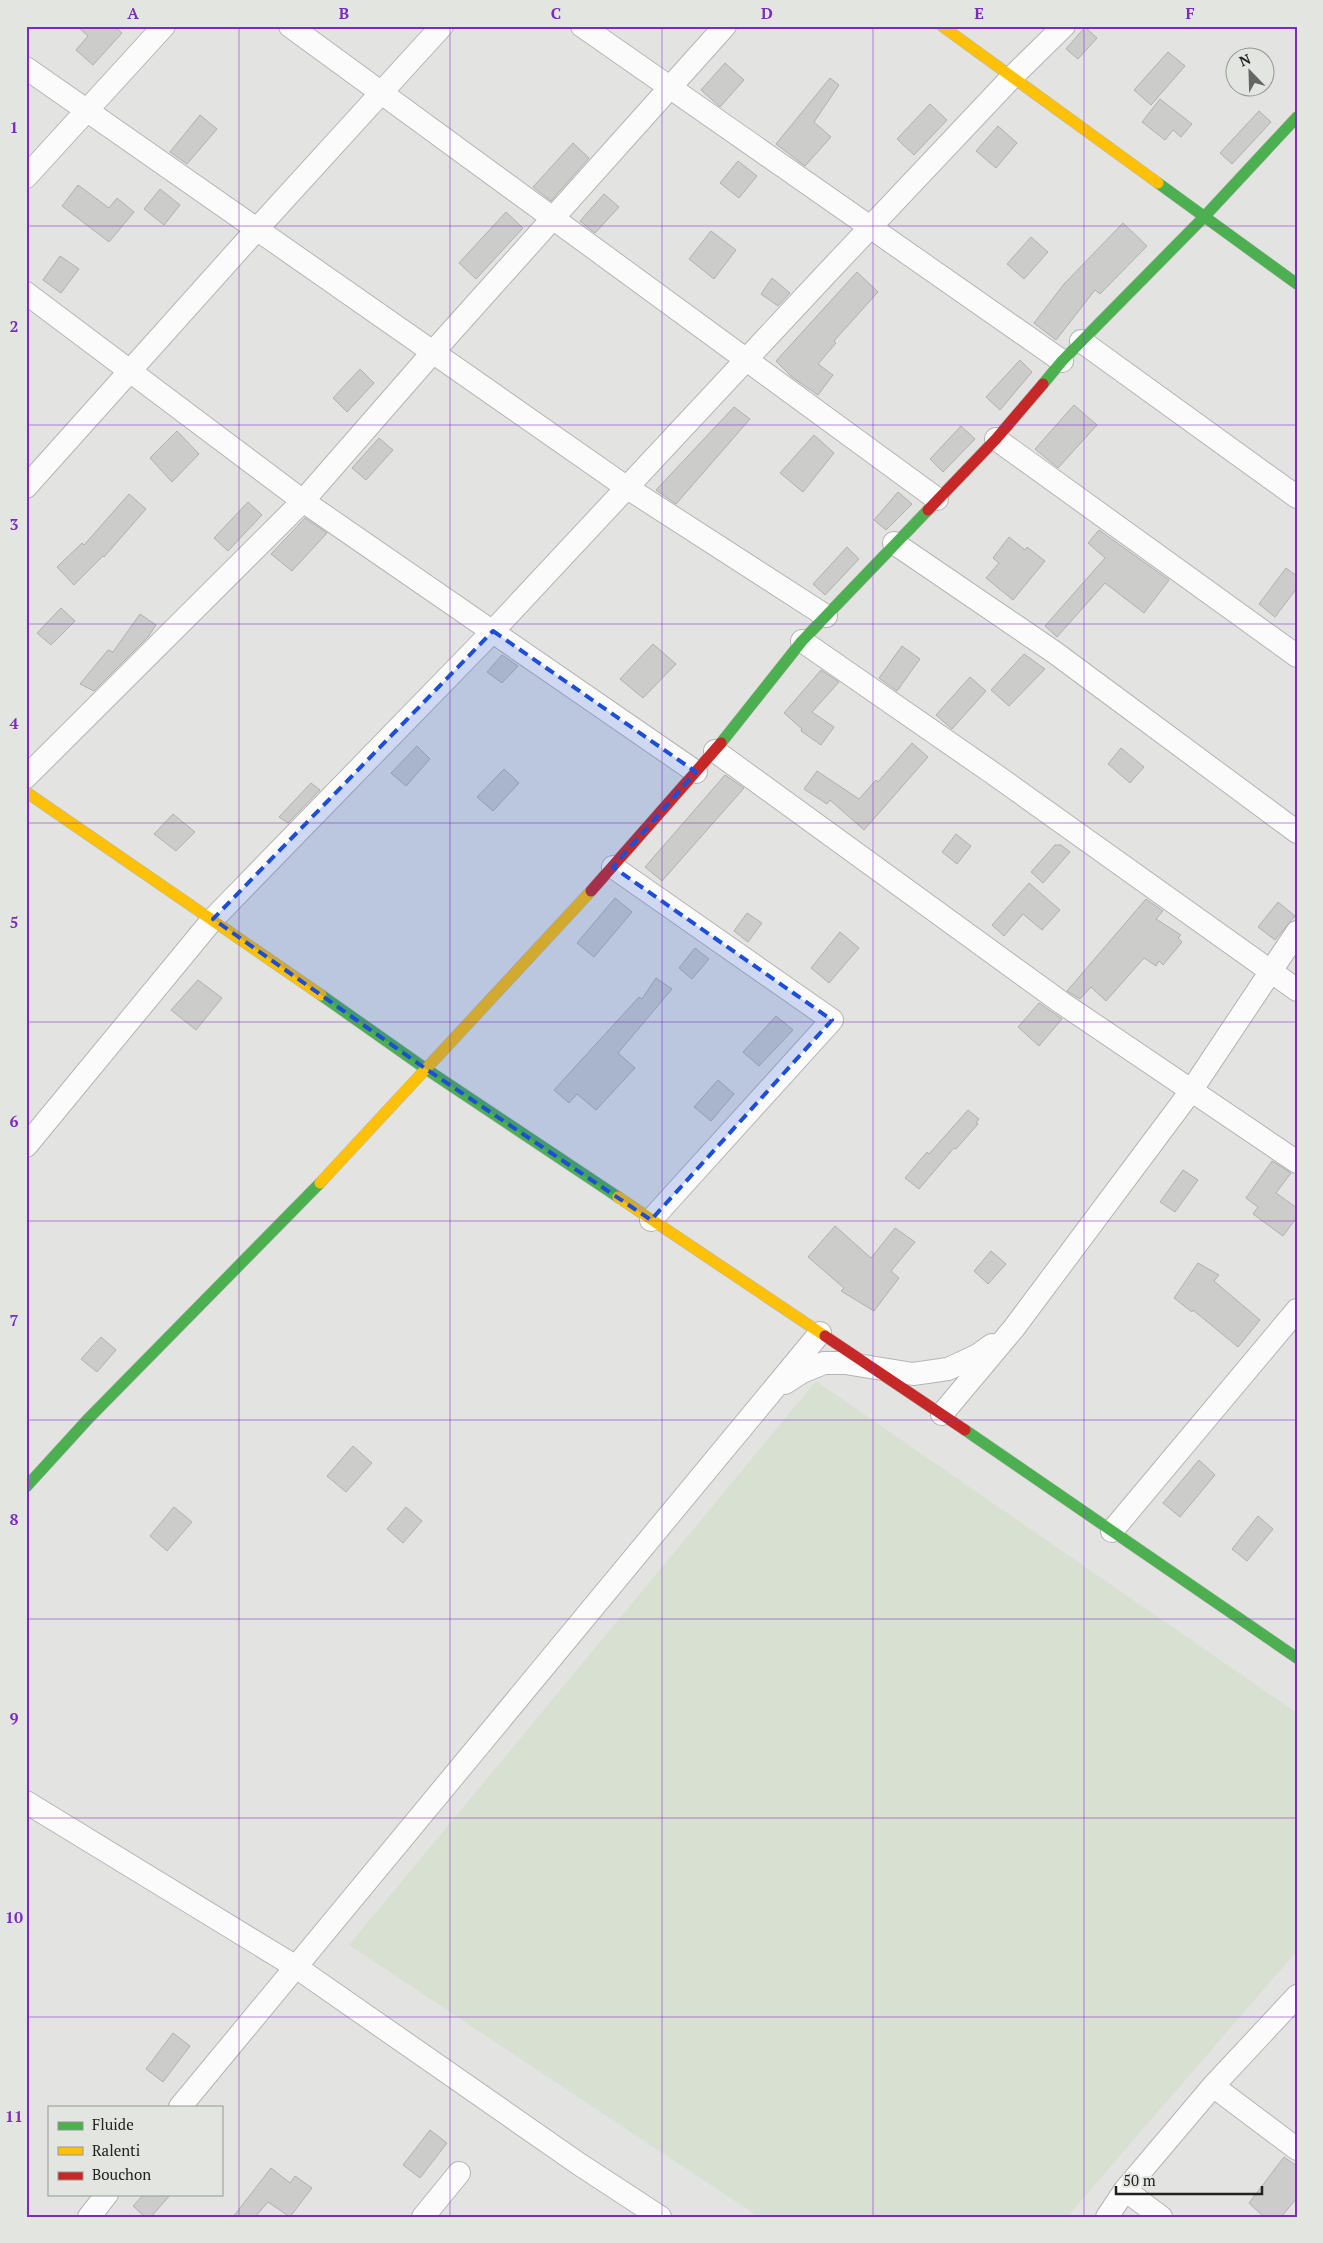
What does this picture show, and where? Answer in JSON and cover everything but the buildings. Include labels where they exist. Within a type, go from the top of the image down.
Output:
[{"type":"street","points":[[26,176],[164,26]]},
{"type":"street","points":[[290,26],[937,499]]},
{"type":"street","points":[[26,487],[442,26]]},
{"type":"street","points":[[582,26],[1062,361]]},
{"type":"street","points":[[26,777],[303,501],[433,352],[725,26]]},
{"type":"street","points":[[942,26],[1297,284]]},
{"type":"street","points":[[26,1146],[213,918],[493,631],[870,227],[1064,26]]},
{"type":"street","points":[[26,68],[88,109],[626,487],[826,616]]},
{"type":"street","points":[[26,1487],[88,1419],[303,1202],[613,866],[715,751],[802,641],[996,438],[1062,361],[1204,216],[1297,117]]},
{"type":"street","points":[[26,293],[303,501],[696,772]]},
{"type":"street","points":[[1081,341],[1297,497]]},
{"type":"street","points":[[996,438],[1297,656]]},
{"type":"street","points":[[894,544],[1054,652],[1297,832]]},
{"type":"street","points":[[802,641],[994,774],[1297,990]]},
{"type":"street","points":[[715,751],[1062,1003],[1297,1162]]},
{"type":"street","points":[[26,792],[213,918],[426,1069],[942,1414],[1297,1658]]},
{"type":"street","points":[[613,866],[832,1020],[651,1220]]},
{"type":"street","points":[[942,1414],[1014,1328],[1191,1090],[1297,932]]},
{"type":"street","points":[[1112,1531],[1297,1310]]},
{"type":"street","points":[[771,1392],[802,1372],[824,1363],[871,1367],[913,1374],[948,1369],[978,1355],[1014,1328]]},
{"type":"street","points":[[181,2106],[820,1333]]},
{"type":"street","points":[[26,1802],[296,1967],[579,2164],[660,2217]]},
{"type":"street","points":[[1107,2217],[1125,2190],[1213,2086],[1297,1996]]},
{"type":"street","points":[[1213,2086],[1297,2150]]},
{"type":"street","points":[[423,2217],[459,2173]]},
{"type":"street","points":[[1125,2190],[1161,2217]]},
{"type":"street","points":[[89,2217],[105,2196]]},
{"type":"highlighted area","points":[[493,631],[696,772],[613,867],[832,1020],[651,1220],[426,1069],[213,919]]},
{"type":"shaded area","points":[[816,1381],[1297,1713],[1297,1951],[1067,2217],[759,2217],[349,1945]]},
{"type":"traffic: fast","points":[[1043,384],[1062,361],[1204,217],[1297,117]]},
{"type":"traffic: fast","points":[[1158,183],[1297,284]]},
{"type":"traffic: fast","points":[[721,743],[802,641],[928,510]]},
{"type":"traffic: fast","points":[[321,995],[426,1069],[618,1197]]},
{"type":"traffic: fast","points":[[26,1487],[88,1419],[320,1183]]},
{"type":"traffic: fast","points":[[965,1430],[1297,1658]]},
{"type":"traffic: slow","points":[[942,26],[1158,183]]},
{"type":"traffic: slow","points":[[26,792],[321,995]]},
{"type":"traffic: slow","points":[[320,1183],[591,891]]},
{"type":"traffic: slow","points":[[618,1197],[825,1336]]},
{"type":"traffic: jam","points":[[928,510],[996,439],[1043,384]]},
{"type":"traffic: jam","points":[[591,891],[721,743]]},
{"type":"traffic: jam","points":[[825,1336],[965,1430]]}]
